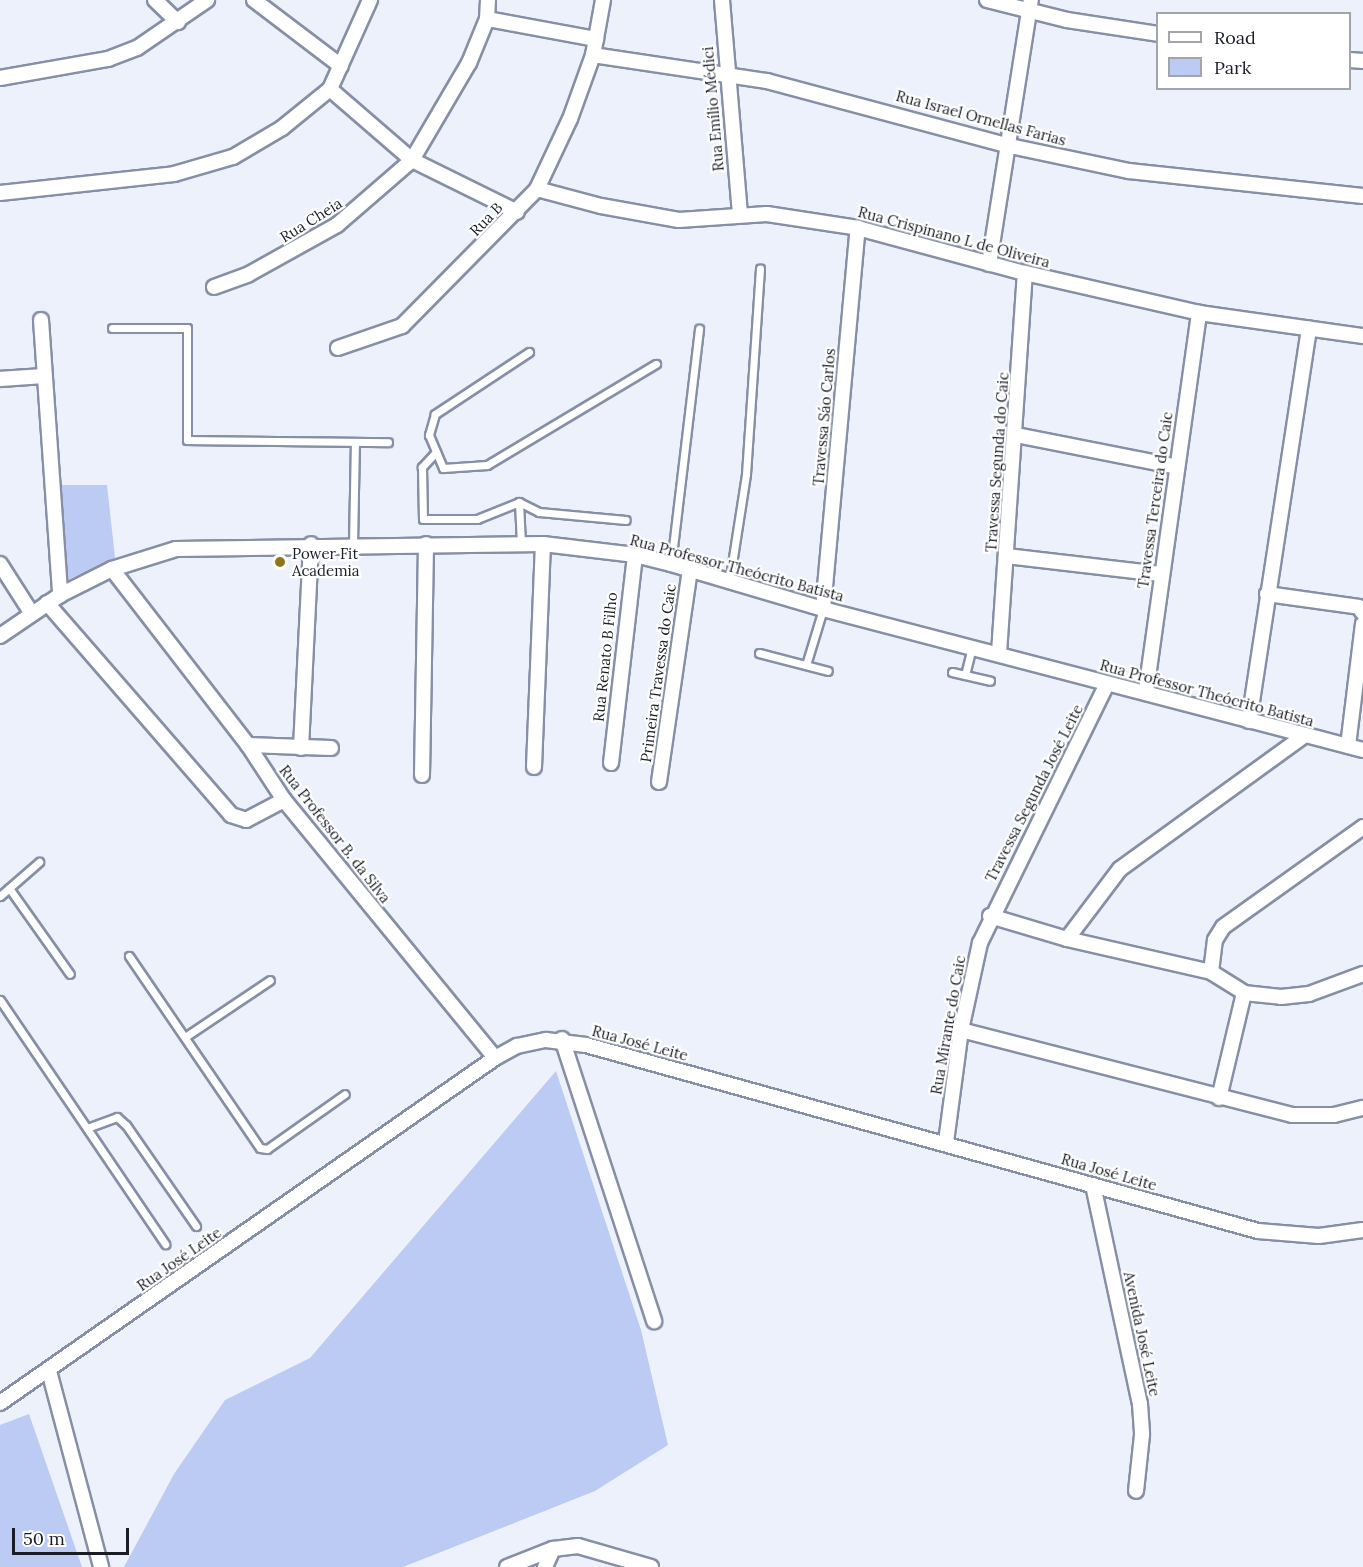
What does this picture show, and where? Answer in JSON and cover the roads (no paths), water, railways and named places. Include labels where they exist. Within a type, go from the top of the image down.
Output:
[{"type":"street","points":[[155,0],[178,22]]},
{"type":"street","points":[[0,78],[108,59],[159,37],[207,0]]},
{"type":"street","points":[[254,0],[341,66]]},
{"type":"street","points":[[0,193],[174,174],[215,164],[282,128],[330,89],[370,0]]},
{"type":"street","name":"Rua Cheia","points":[[214,287],[249,274],[337,225],[412,160],[469,63],[487,20],[488,0]]},
{"type":"street","name":"Rua B","points":[[338,348],[402,326],[517,212],[537,189],[570,119],[593,55],[603,0]]},
{"type":"street","name":"Rua Emílio Médici","points":[[722,0],[726,73],[740,214]]},
{"type":"street","points":[[987,0],[1030,6],[1156,34]]},
{"type":"street","points":[[989,264],[1010,146],[1030,6]]},
{"type":"street","points":[[487,20],[596,39]]},
{"type":"street","name":"Rua Israel Ornellas Farias","points":[[593,55],[643,65],[726,73],[864,104],[1010,146],[1151,174],[1363,196]]},
{"type":"street","points":[[330,89],[412,160],[517,212]]},
{"type":"street","name":"Rua Crispinano L de Oliveira","points":[[537,189],[601,206],[679,220],[740,214],[785,216],[858,228],[1025,273],[1199,313],[1363,336]]},
{"type":"street","name":"Travessa Sáo Carlos","points":[[822,609],[858,228]]},
{"type":"street","name":"Travessa Segunda do Caic","points":[[999,653],[1016,435],[1025,273]]},
{"type":"street","name":"Travessa Terceira do Caic","points":[[1146,691],[1160,574],[1199,313]]},
{"type":"street","points":[[41,320],[60,595]]},
{"type":"street","points":[[1249,721],[1309,329]]},
{"type":"street","points":[[0,379],[44,376]]},
{"type":"street","points":[[1016,435],[1177,466]]},
{"type":"street","points":[[301,748],[311,544]]},
{"type":"street","points":[[422,775],[426,544]]},
{"type":"street","points":[[534,767],[543,544]]},
{"type":"street","name":"Rua Professor Theócrito Batista","points":[[0,636],[60,595],[112,569],[147,556],[197,546],[543,544],[635,555],[671,564],[822,609],[999,653],[1107,684],[1146,691],[1304,736],[1363,750]]},
{"type":"street","name":"Rua Renato B Filho","points":[[611,763],[635,555]]},
{"type":"street","points":[[1007,556],[1160,574]]},
{"type":"street","points":[[0,564],[32,614]]},
{"type":"street","name":"Rua Professor B. da Silva","points":[[112,569],[248,746],[284,800],[495,1058]]},
{"type":"street","name":"Primeira Travessa do Caic","points":[[659,782],[690,569]]},
{"type":"street","points":[[1267,594],[1359,607],[1363,613]]},
{"type":"street","points":[[47,603],[231,815],[246,820],[284,800]]},
{"type":"street","points":[[1348,746],[1363,624]]},
{"type":"street","name":"Travessa Segunda José Leite","points":[[990,916],[1107,684]]},
{"type":"street","points":[[1067,939],[1120,869],[1304,736]]},
{"type":"street","points":[[248,746],[331,748]]},
{"type":"street","points":[[1211,972],[1215,940],[1224,927],[1363,827]]},
{"type":"street","points":[[990,916],[1067,939],[1211,972],[1244,993],[1281,997],[1309,994],[1363,974]]},
{"type":"street","name":"Rua Mirante do Caic","points":[[946,1142],[969,983],[990,916]]},
{"type":"street","points":[[1219,1098],[1244,993]]},
{"type":"street","points":[[961,1030],[1219,1098],[1311,1116],[1363,1108]]},
{"type":"street","points":[[562,1040],[654,1321]]},
{"type":"street","name":"Rua José Leite","points":[[0,1404],[495,1058],[531,1042],[562,1040],[946,1142],[1258,1231],[1319,1236],[1363,1230]]},
{"type":"street","name":"Avenida José Leite","points":[[1093,1185],[1140,1404],[1142,1436],[1136,1491]]},
{"type":"street","points":[[49,1371],[101,1567]]},
{"type":"street","points":[[507,1567],[553,1549],[590,1547],[651,1567]]},
{"type":"street","points":[[545,1567],[553,1549]]},
{"type":"lane","points":[[729,583],[746,474],[760,268]]},
{"type":"lane","points":[[112,328],[187,328],[187,440],[388,442]]},
{"type":"lane","points":[[671,564],[699,329]]},
{"type":"lane","points":[[529,352],[435,414],[429,435],[442,468],[488,465],[657,364]]},
{"type":"lane","points":[[352,544],[355,442]]},
{"type":"lane","points":[[436,452],[422,467],[423,519],[477,519],[519,502],[539,512],[626,520]]},
{"type":"lane","points":[[519,502],[521,544]]},
{"type":"lane","points":[[806,665],[822,609]]},
{"type":"lane","points":[[965,675],[972,647]]},
{"type":"lane","points":[[759,653],[828,670]]},
{"type":"lane","points":[[952,672],[990,681]]},
{"type":"lane","points":[[0,896],[39,862]]},
{"type":"lane","points":[[9,888],[70,974]]},
{"type":"lane","points":[[129,956],[264,1150],[345,1094]]},
{"type":"lane","points":[[185,1037],[270,980]]},
{"type":"lane","points":[[0,1000],[165,1244]]},
{"type":"lane","points":[[87,1128],[117,1117],[126,1125],[196,1226]]},
{"type":"place","name":"Power Fit Academia","points":[[280,562]]}]
